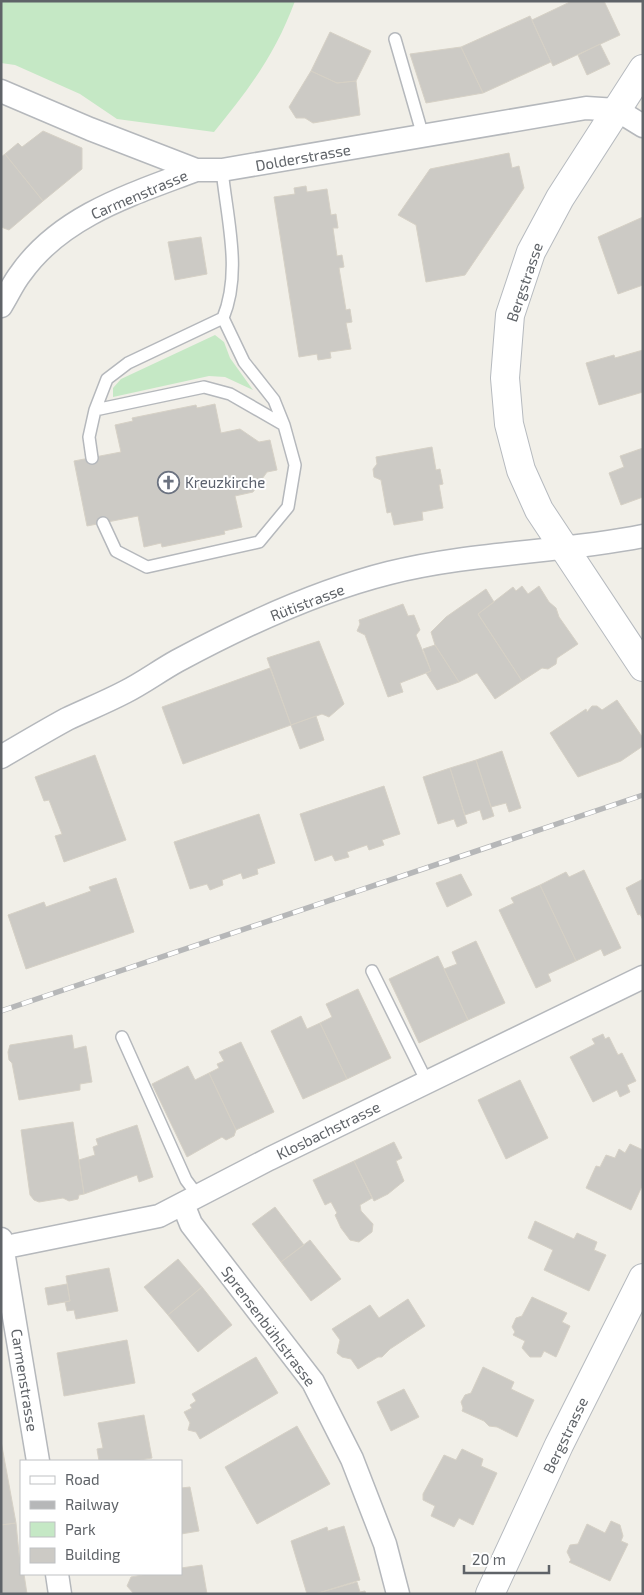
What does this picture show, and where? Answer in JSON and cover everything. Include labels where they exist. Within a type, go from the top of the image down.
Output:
[{"type":"main road","name":"Bergstrasse","points":[[643,69],[560,198],[531,252],[510,315],[504,378],[508,424],[525,478],[539,510],[562,548],[643,667]]},
{"type":"main road","name":"Bergstrasse","points":[[490,1594],[559,1444],[643,1278]]},
{"type":"street","name":"Dolderstrasse","points":[[1,91],[90,129],[196,170],[222,170],[586,108],[617,110]]},
{"type":"street","points":[[617,110],[643,126]]},
{"type":"street","name":"Carmenstrasse","points":[[1,306],[21,272],[49,244],[77,221],[106,205],[196,170]]},
{"type":"street","name":"Rütistrasse","points":[[1,756],[66,720],[126,692],[176,662],[246,626],[338,589],[389,573],[444,562],[643,536]]},
{"type":"street","name":"Klosbachstrasse","points":[[2,1245],[159,1216],[269,1158],[643,977]]},
{"type":"street","name":"Sprensenbühlstrasse","points":[[190,1200],[191,1224],[313,1382],[352,1459],[385,1544],[398,1594]]},
{"type":"street","name":"Carmenstrasse","points":[[2,1245],[38,1460]]},
{"type":"street","points":[[57,1575],[60,1594]]},
{"type":"lane","points":[[395,39],[424,136]]},
{"type":"lane","points":[[92,458],[90,437],[95,410],[107,380],[128,363],[224,318],[231,299],[234,277],[222,170]]},
{"type":"lane","points":[[103,523],[116,551],[147,567],[259,542],[288,507],[295,465],[284,425],[274,400],[244,362],[224,318]]},
{"type":"lane","points":[[95,410],[204,387],[230,394],[284,425]]},
{"type":"lane","points":[[372,971],[427,1082]]},
{"type":"lane","points":[[122,1038],[186,1180],[190,1200]]},
{"type":"green space","points":[[1,1],[295,1],[270,55],[239,101],[214,132],[117,119],[80,94],[15,65],[1,63]]},
{"type":"green space","points":[[215,335],[224,342],[230,358],[253,390],[225,377],[209,376],[113,397],[113,388],[121,379]]},
{"type":"building","points":[[572,1],[604,1],[620,35],[553,66],[532,20]]},
{"type":"building","points":[[530,16],[551,62],[483,93],[461,47]]},
{"type":"building","points":[[330,32],[371,51],[356,81],[337,83],[311,71]]},
{"type":"building","points":[[600,44],[610,64],[587,75],[578,55]]},
{"type":"building","points":[[461,47],[483,93],[426,103],[410,54]]},
{"type":"building","points":[[311,71],[337,83],[356,81],[360,115],[313,123],[305,118],[296,118],[289,107]]},
{"type":"building","points":[[43,131],[82,148],[82,169],[43,201],[5,154],[18,143],[22,147]]},
{"type":"building","points":[[509,153],[512,168],[519,166],[524,188],[465,275],[426,282],[416,225],[398,215],[430,169]]},
{"type":"building","points":[[5,154],[43,201],[9,230],[1,227],[1,157]]},
{"type":"building","points":[[306,186],[307,192],[327,189],[331,215],[336,214],[338,228],[333,228],[337,256],[342,255],[344,267],[339,268],[346,310],[350,309],[352,322],[346,323],[351,349],[330,352],[331,358],[318,360],[317,354],[299,357],[274,197],[295,194],[294,188]]},
{"type":"building","points":[[643,217],[643,285],[618,294],[598,237]]},
{"type":"building","points":[[201,237],[207,274],[175,280],[168,242]]},
{"type":"building","points":[[643,350],[643,392],[599,405],[586,363],[614,355],[615,358]]},
{"type":"building","name":"Kreuzkirche","points":[[215,404],[221,433],[240,429],[259,442],[270,440],[277,470],[267,472],[253,492],[235,496],[242,527],[224,531],[225,534],[162,547],[161,543],[144,547],[138,516],[87,526],[74,461],[121,452],[115,425],[133,421],[132,418],[196,405],[197,408]]},
{"type":"building","points":[[432,447],[436,470],[440,469],[443,484],[439,485],[443,508],[422,512],[423,520],[394,525],[391,512],[387,513],[381,480],[374,477],[373,469],[377,464],[376,457]]},
{"type":"building","points":[[643,448],[643,497],[621,505],[609,473],[624,467],[620,456]]},
{"type":"building","points":[[522,586],[528,594],[539,586],[549,602],[556,608],[559,617],[578,644],[557,658],[556,664],[548,669],[542,668],[522,681],[478,614],[513,587],[516,591]]},
{"type":"building","points":[[486,589],[494,602],[478,614],[522,681],[495,699],[477,673],[459,682],[435,645],[431,632],[446,617]]},
{"type":"building","points":[[403,604],[408,616],[414,615],[420,630],[416,635],[431,671],[400,683],[403,692],[388,697],[365,635],[357,631],[360,624],[359,620]]},
{"type":"building","points":[[319,641],[344,704],[329,717],[322,714],[291,725],[267,658]]},
{"type":"building","points":[[435,645],[459,682],[437,690],[426,673],[431,671],[423,649]]},
{"type":"building","points":[[270,668],[291,725],[183,764],[162,707]]},
{"type":"building","points":[[617,700],[643,738],[643,746],[621,761],[578,777],[550,733],[586,709],[587,712],[592,706],[597,706],[602,710]]},
{"type":"building","points":[[316,716],[324,740],[300,749],[291,725]]},
{"type":"building","points":[[502,751],[521,808],[509,812],[506,803],[491,807],[476,760]]},
{"type":"building","points":[[95,755],[126,840],[64,862],[55,836],[62,834],[49,800],[44,801],[35,777]]},
{"type":"building","points":[[476,760],[494,816],[483,820],[480,810],[465,815],[450,768]]},
{"type":"building","points":[[450,768],[467,823],[457,827],[454,819],[438,824],[423,777]]},
{"type":"building","points":[[384,786],[400,834],[382,840],[384,845],[369,850],[367,845],[347,852],[349,857],[335,861],[332,855],[315,861],[300,814]]},
{"type":"building","points":[[259,814],[275,863],[257,869],[258,874],[243,879],[241,873],[222,880],[223,885],[210,890],[207,884],[190,889],[174,842]]},
{"type":"building","points":[[584,870],[621,948],[604,956],[601,949],[576,961],[540,885],[566,872],[569,877]]},
{"type":"building","points":[[461,874],[472,895],[447,907],[436,883]]},
{"type":"building","points":[[116,878],[134,932],[26,969],[8,915],[44,902],[46,907],[91,891],[89,887]]},
{"type":"building","points":[[643,879],[643,920],[640,914],[638,915],[626,888]]},
{"type":"building","points":[[540,885],[576,961],[548,974],[551,981],[536,988],[499,910],[514,903],[511,898]]},
{"type":"building","points":[[476,941],[505,1003],[468,1020],[444,969],[457,964],[452,952]]},
{"type":"building","points":[[438,956],[468,1020],[419,1043],[389,979]]},
{"type":"building","points":[[358,989],[391,1058],[347,1079],[320,1023],[332,1017],[326,1004]]},
{"type":"building","points":[[301,1016],[307,1029],[320,1023],[347,1079],[303,1099],[271,1031]]},
{"type":"building","points":[[603,1034],[605,1039],[609,1037],[618,1055],[622,1053],[636,1081],[627,1085],[630,1092],[620,1097],[617,1090],[593,1102],[570,1057],[595,1044],[592,1039]]},
{"type":"building","points":[[72,1035],[74,1049],[86,1046],[92,1082],[80,1084],[80,1090],[19,1100],[12,1063],[9,1060],[8,1052],[10,1045]]},
{"type":"building","points":[[241,1042],[274,1112],[236,1130],[209,1073],[219,1068],[217,1064],[224,1061],[219,1052]]},
{"type":"building","points":[[188,1066],[195,1080],[209,1073],[236,1130],[234,1136],[226,1140],[222,1137],[187,1157],[152,1084]]},
{"type":"building","points":[[520,1080],[548,1138],[506,1159],[478,1100]]},
{"type":"building","points":[[73,1122],[84,1194],[79,1195],[78,1199],[69,1201],[63,1198],[39,1202],[34,1200],[30,1195],[21,1130]]},
{"type":"building","points":[[137,1125],[153,1177],[139,1182],[137,1175],[84,1194],[79,1160],[95,1155],[93,1147],[98,1145],[96,1139]]},
{"type":"building","points":[[394,1142],[402,1158],[396,1161],[404,1181],[388,1194],[374,1201],[354,1161]]},
{"type":"building","points":[[630,1144],[643,1150],[643,1184],[631,1210],[586,1188],[596,1166],[600,1167],[606,1155],[615,1158],[619,1149],[625,1153]]},
{"type":"building","points":[[354,1161],[372,1198],[360,1205],[361,1211],[373,1224],[372,1232],[359,1242],[350,1240],[341,1228],[335,1215],[337,1213],[331,1202],[325,1205],[313,1180]]},
{"type":"building","points":[[275,1207],[304,1245],[281,1262],[252,1224]]},
{"type":"building","points":[[535,1221],[574,1239],[577,1233],[597,1242],[594,1250],[606,1255],[589,1291],[544,1270],[553,1250],[528,1238]]},
{"type":"building","points":[[310,1240],[341,1279],[311,1301],[281,1262]]},
{"type":"building","points":[[178,1259],[202,1287],[168,1315],[144,1287]]},
{"type":"building","points":[[109,1268],[118,1311],[76,1319],[74,1310],[67,1311],[65,1302],[70,1301],[66,1276]]},
{"type":"building","points":[[67,1284],[70,1301],[48,1305],[45,1288]]},
{"type":"building","points":[[202,1287],[232,1325],[198,1352],[168,1315]]},
{"type":"building","points":[[532,1297],[567,1313],[562,1322],[570,1326],[556,1357],[544,1351],[541,1357],[530,1357],[522,1348],[525,1341],[513,1335],[515,1332],[512,1327],[516,1318],[522,1316]]},
{"type":"building","points":[[408,1299],[425,1326],[390,1349],[382,1357],[378,1357],[358,1369],[351,1359],[342,1357],[337,1353],[340,1340],[332,1329],[370,1305],[379,1318]]},
{"type":"building","points":[[127,1340],[135,1383],[64,1396],[57,1353]]},
{"type":"building","points":[[256,1357],[278,1393],[200,1439],[196,1432],[188,1430],[190,1423],[184,1412],[192,1408],[190,1405],[196,1401],[192,1394]]},
{"type":"building","points":[[483,1367],[514,1382],[511,1389],[534,1400],[517,1437],[497,1427],[489,1426],[484,1421],[462,1411],[461,1402],[465,1395],[471,1393]]},
{"type":"building","points":[[404,1389],[419,1417],[391,1431],[377,1402]]},
{"type":"building","points":[[144,1415],[152,1458],[140,1460],[99,1460],[97,1449],[103,1448],[98,1423]]},
{"type":"building","points":[[297,1426],[330,1484],[257,1524],[225,1467]]},
{"type":"building","points":[[1,1441],[16,1523],[1,1525]]},
{"type":"building","points":[[462,1449],[483,1459],[481,1466],[497,1473],[473,1525],[459,1518],[454,1527],[431,1516],[435,1506],[423,1500],[423,1494],[444,1455],[456,1460]]},
{"type":"building","points":[[190,1487],[199,1531],[182,1534],[182,1488]]},
{"type":"building","points":[[611,1521],[620,1525],[623,1536],[621,1541],[628,1544],[610,1581],[569,1562],[571,1560],[567,1552],[570,1545],[578,1544],[587,1524],[605,1533]]},
{"type":"building","points":[[16,1523],[20,1575],[24,1575],[27,1594],[1,1594],[1,1525]]},
{"type":"building","points":[[344,1526],[360,1580],[315,1594],[307,1594],[291,1541],[327,1527],[328,1531]]},
{"type":"building","points":[[202,1565],[207,1594],[134,1594],[127,1586],[131,1577],[142,1575],[182,1575],[182,1568]]},
{"type":"building","points":[[357,1582],[360,1592],[365,1591],[366,1594],[315,1594]]},
{"type":"railway","points":[[1,1011],[643,795]]},
{"type":"place","name":"Kreuzkirche","points":[[169,482]]}]
